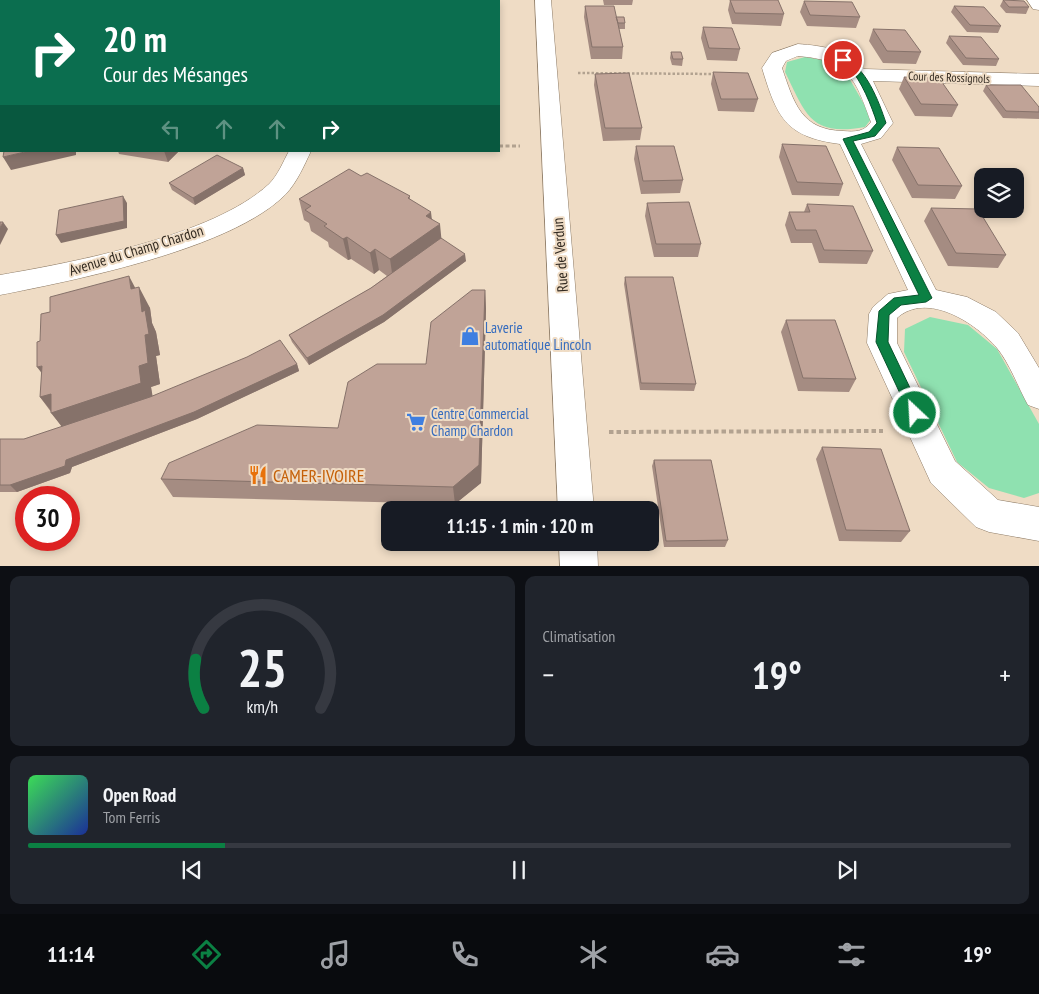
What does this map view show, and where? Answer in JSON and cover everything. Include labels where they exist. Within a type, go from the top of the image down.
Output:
[{"type":"street","name":"Rue de Verdun","points":[[543,0],[550,73],[576,501]]},
{"type":"street","points":[[1035,0],[1039,5]]},
{"type":"street","points":[[798,50],[834,55],[852,66],[858,75],[876,106],[882,123],[872,134],[848,139],[830,137],[807,129],[793,118],[772,68],[774,60],[784,53],[798,50]]},
{"type":"street","name":"Cour des Rossignols","points":[[858,75],[1039,80]]},
{"type":"street","points":[[848,139],[926,298]]},
{"type":"street","name":"Avenue du Champ Chardon","points":[[0,285],[71,271],[155,248],[237,216],[276,190],[289,174],[300,152]]},
{"type":"street","points":[[1039,396],[1008,341],[986,320],[957,304],[926,298],[898,301],[883,314],[882,342],[944,472],[989,514],[1039,524]]},
{"type":"street","points":[[579,551],[580,566]]},
{"type":"path","points":[[550,73],[774,75]]},
{"type":"path","points":[[572,432],[924,431]]},
{"type":"green space","points":[[805,57],[829,61],[845,71],[872,118],[865,127],[832,129],[812,119],[799,100],[785,72],[787,62]]},
{"type":"green space","points":[[930,317],[968,325],[997,349],[1039,424],[1039,493],[1024,498],[989,488],[957,462],[904,352],[905,329]]},
{"type":"building","points":[[730,0],[778,0],[784,14],[735,13]]},
{"type":"building","points":[[1003,0],[1024,1],[1029,7],[1009,7]]},
{"type":"building","points":[[804,1],[852,2],[860,17],[810,15]]},
{"type":"building","points":[[585,6],[614,6],[623,47],[592,47]]},
{"type":"building","points":[[954,6],[984,7],[1001,26],[970,25]]},
{"type":"building","points":[[616,17],[624,17],[625,23],[618,23]]},
{"type":"building","points":[[703,27],[732,28],[740,49],[709,48]]},
{"type":"building","points":[[873,29],[905,30],[921,52],[887,51]]},
{"type":"building","points":[[949,36],[981,37],[999,59],[966,58]]},
{"type":"building","points":[[671,52],[681,52],[683,59],[673,59]]},
{"type":"building","points":[[713,72],[748,73],[758,99],[721,99]]},
{"type":"building","points":[[629,73],[642,128],[605,128],[595,74]]},
{"type":"building","points":[[904,77],[939,78],[958,105],[921,104]]},
{"type":"building","points":[[986,85],[1021,85],[1039,107],[1039,112],[1006,111]]},
{"type":"building","points":[[782,144],[826,146],[843,184],[797,182]]},
{"type":"building","points":[[636,146],[674,146],[683,180],[643,181]]},
{"type":"building","points":[[897,147],[939,148],[962,186],[918,185]]},
{"type":"building","points":[[4,152],[25,152],[3,157]]},
{"type":"building","points":[[217,155],[243,168],[193,198],[169,183]]},
{"type":"building","points":[[349,169],[361,176],[367,173],[410,196],[408,198],[431,212],[426,216],[440,224],[390,259],[375,249],[370,253],[347,237],[343,239],[324,226],[327,224],[305,210],[311,206],[299,199]]},
{"type":"building","points":[[123,196],[124,221],[56,235],[59,210]]},
{"type":"building","points":[[689,202],[701,244],[656,244],[647,203]]},
{"type":"building","points":[[807,204],[853,206],[873,251],[824,250],[816,230],[796,230],[789,212],[810,212]]},
{"type":"building","points":[[931,208],[974,209],[974,218],[983,218],[1006,255],[956,253]]},
{"type":"building","points":[[441,238],[465,254],[383,315],[307,358],[289,335],[371,288]]},
{"type":"building","points":[[129,276],[131,289],[139,287],[142,312],[145,310],[149,334],[145,335],[148,363],[139,366],[141,383],[51,413],[51,394],[40,397],[42,366],[37,367],[37,342],[40,341],[41,314],[50,312],[50,297]]},
{"type":"building","points":[[625,277],[673,277],[696,384],[641,383]]},
{"type":"building","name":"Centre Commercial Champ Chardon","points":[[472,290],[485,290],[479,465],[453,487],[161,479],[169,463],[257,425],[338,428],[348,382],[377,364],[426,364],[431,322]]},
{"type":"building","points":[[786,320],[835,320],[856,379],[803,378]]},
{"type":"building","points":[[280,340],[297,364],[194,412],[66,460],[65,466],[10,485],[0,485],[0,439],[24,439],[150,397],[247,357]]},
{"type":"building","points":[[822,447],[881,449],[910,531],[846,530]]},
{"type":"building","points":[[654,460],[711,460],[728,540],[666,541]]},
{"type":"place","name":"Laverie automatique Lincoln","points":[[470,336]]},
{"type":"place","name":"Centre Commercial Champ Chardon","points":[[416,422]]},
{"type":"place","name":"CAMER-IVOIRE","points":[[258,475]]},
{"type":"route","points":[[843,60],[852,66],[858,75],[876,106],[882,123],[872,134],[848,139],[926,298],[898,301],[883,314],[882,342],[915,413]]}]
